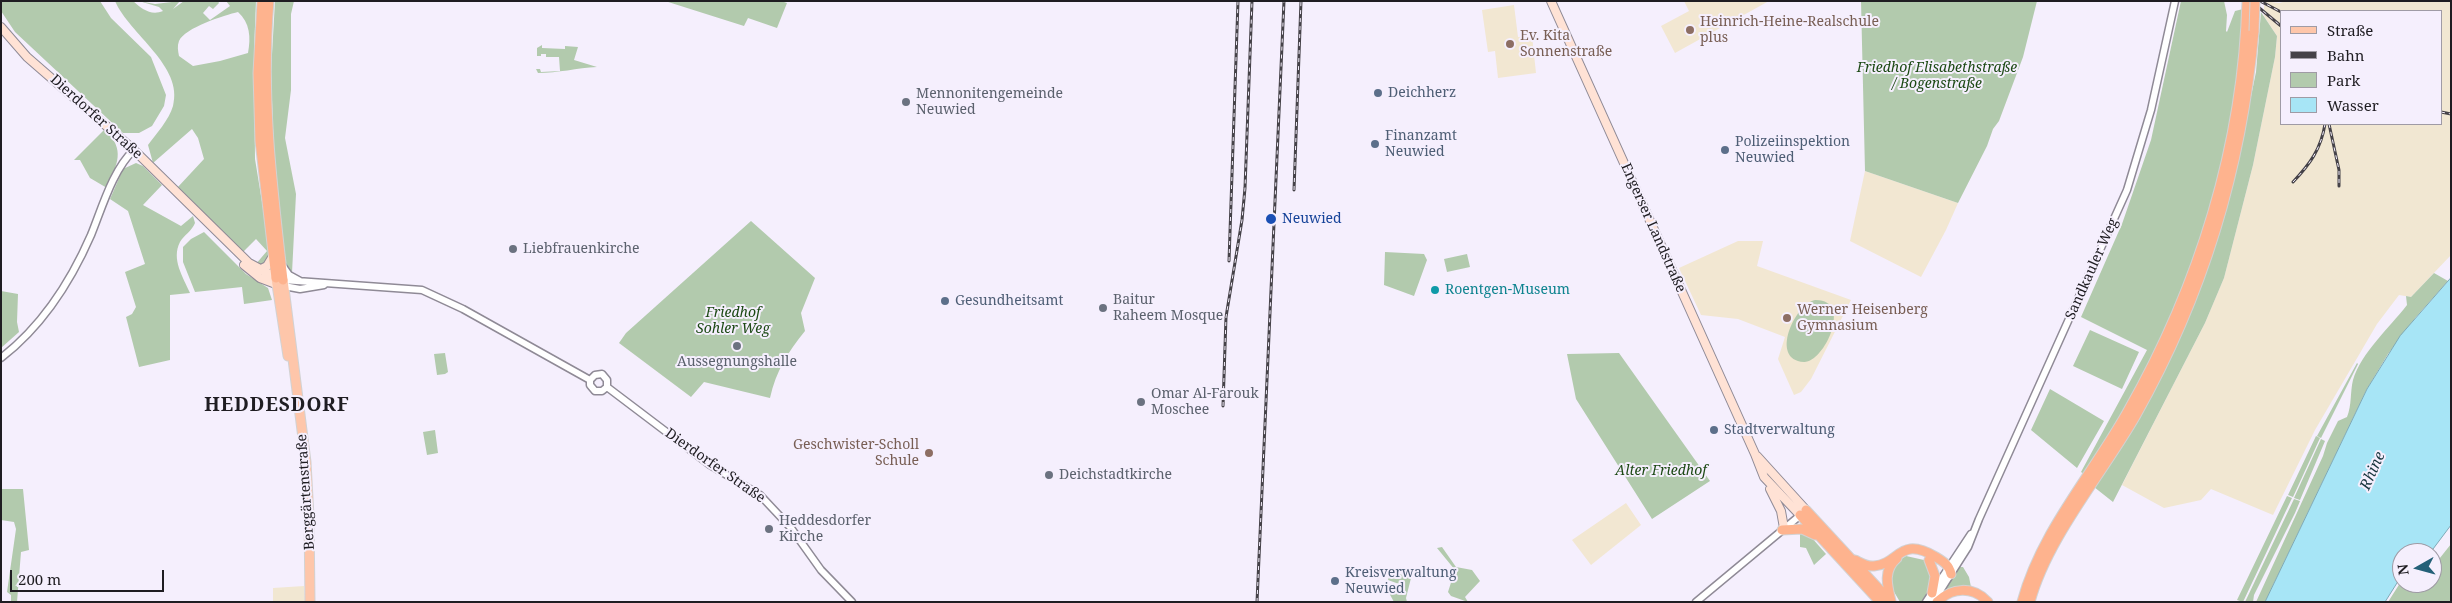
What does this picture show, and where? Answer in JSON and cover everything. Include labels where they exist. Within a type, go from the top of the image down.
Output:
[{"type":"highway","points":[[262,1],[262,87],[280,282]]},
{"type":"highway","points":[[262,73],[269,1]]},
{"type":"highway","points":[[2022,602],[2042,551],[2135,415],[2164,363],[2198,283],[2221,214],[2237,150],[2250,72],[2250,29],[2247,1]]},
{"type":"highway","points":[[2250,29],[2255,1]]},
{"type":"highway","points":[[2030,602],[2049,555],[2093,477]]},
{"type":"highway","points":[[1803,513],[1820,537],[1880,602]]},
{"type":"highway","points":[[1803,513],[1849,557],[1891,602]]},
{"type":"highway","points":[[1783,529],[1802,529],[1820,537]]},
{"type":"highway","points":[[1849,557],[1873,566],[1882,564],[1902,552],[1915,549],[1934,559],[1949,571]]},
{"type":"highway","points":[[1891,602],[1886,578],[1893,561],[1902,555],[1913,553],[1934,559],[1955,559]]},
{"type":"highway","points":[[1934,559],[1934,599],[1957,591],[1968,590],[1978,593],[1988,602]]},
{"type":"main road","name":"Engerser Landstraße","points":[[1551,1],[1755,454],[1758,466],[1768,482],[1803,513]]},
{"type":"main road","name":"Dierdorfer Straße","points":[[1,27],[27,57],[134,150],[242,257],[259,270],[280,282]]},
{"type":"main road","name":"Dierdorfer Straße","points":[[191,206],[202,224],[238,260],[256,275],[280,282]]},
{"type":"main road","points":[[259,270],[277,259]]},
{"type":"main road","name":"Berggärtenstraße","points":[[280,282],[286,308],[309,501],[310,602]]},
{"type":"main road","name":"Berggärtenstraße","points":[[280,282],[284,339],[295,383]]},
{"type":"main road","name":"Engerser Landstraße","points":[[1755,454],[1803,513]]},
{"type":"main road","points":[[1768,482],[1781,511],[1783,529]]},
{"type":"street","name":"Sandkauler Weg","points":[[1949,571],[1968,547],[1976,525],[2126,190],[2151,110],[2175,1]]},
{"type":"street","points":[[1,358],[26,335],[62,290],[78,262],[121,164],[134,150]]},
{"type":"street","points":[[277,259],[289,275],[302,286],[291,294],[286,308]]},
{"type":"street","name":"Dierdorfer Straße","points":[[280,282],[302,286],[381,286],[422,290],[468,312],[590,380]]},
{"type":"street","points":[[602,374],[608,380],[607,387],[602,391],[595,391],[590,385],[590,380],[595,375],[602,374]]},
{"type":"street","name":"Dierdorfer Straße","points":[[607,387],[710,465],[760,496],[791,528],[821,570],[852,602]]},
{"type":"street","points":[[1696,602],[1803,513]]},
{"type":"street","name":"Sandkauler Weg","points":[[1926,602],[1934,599],[1976,525]]},
{"type":"shaded area","name":"Heinrich-Heine-Realschule plus","points":[[1684,1],[1769,1],[1675,53],[1661,26],[1689,11]]},
{"type":"shaded area","points":[[2264,1],[2279,3],[2287,1],[2451,1],[2451,255],[2411,297],[2399,295],[2377,324],[2315,430],[2273,515],[2211,489],[2201,500],[2164,508],[2122,485],[2205,323],[2224,278],[2253,165],[2275,57],[2277,36],[2264,16]]},
{"type":"shaded area","name":"Ev. Kita Sonnenstraße","points":[[1514,5],[1518,37],[1532,36],[1536,73],[1498,78],[1495,51],[1488,52],[1482,10]]},
{"type":"shaded area","points":[[1865,171],[1958,203],[1921,277],[1850,241]]},
{"type":"shaded area","name":"Werner Heisenberg Gymnasium","points":[[1738,241],[1763,241],[1757,266],[1851,300],[1811,379],[1801,392],[1794,395],[1778,359],[1785,337],[1738,319],[1701,315],[1679,268]]},
{"type":"shaded area","points":[[1626,503],[1641,525],[1591,565],[1572,540]]},
{"type":"shaded area","points":[[304,586],[305,602],[273,602],[273,588]]},
{"type":"green space","points":[[1,1],[100,1],[111,18],[151,57],[166,95],[164,106],[152,126],[139,133],[123,133],[15,32],[1,11]]},
{"type":"green space","points":[[115,1],[133,1],[143,9],[155,13],[163,11],[159,7],[139,1],[155,4],[180,1],[173,9],[184,1],[218,1],[219,3],[213,9],[209,6],[203,13],[210,20],[230,6],[226,1],[256,1],[254,51],[255,159],[271,257],[264,264],[255,265],[267,251],[256,239],[242,253],[177,188],[204,159],[198,138],[192,129],[153,163],[148,145],[169,116],[173,106],[174,91],[171,77],[163,64],[122,13]],"holes":[[[238,12],[249,31],[248,53],[193,66],[179,56],[179,41],[188,31],[215,19]]]},
{"type":"green space","points":[[275,1],[294,1],[291,14],[291,90],[285,138],[296,194],[292,273],[285,264],[274,156],[271,72]]},
{"type":"green space","points":[[665,1],[781,1],[787,3],[777,28],[748,18],[744,26]]},
{"type":"green space","name":"Friedhof Elisabethstraße / Bogenstraße","points":[[1861,1],[2037,1],[2023,57],[1999,121],[1993,129],[1987,146],[1958,203],[1865,171]]},
{"type":"green space","points":[[2181,1],[2224,1],[2227,15],[2227,32],[2235,11],[2243,9],[2239,62],[2221,167],[2207,218],[2171,318],[2123,413],[2084,474],[2081,472],[2147,350],[2081,317],[2122,224],[2151,140]]},
{"type":"green space","points":[[2261,12],[2277,36],[2275,57],[2253,165],[2224,278],[2205,323],[2113,502],[2094,487],[2153,387],[2243,135],[2256,72]]},
{"type":"green space","points":[[542,45],[542,48],[565,49],[565,46],[578,47],[574,60],[597,67],[553,72],[538,73],[536,69],[540,69],[541,72],[560,71],[559,57],[546,57],[546,54],[537,56],[537,48]]},
{"type":"green space","points":[[105,129],[116,144],[118,157],[107,188],[90,178],[80,160],[74,160]]},
{"type":"green space","points":[[136,163],[143,166],[162,185],[143,205],[181,226],[193,216],[195,223],[180,242],[178,248],[177,261],[190,293],[170,295],[170,360],[139,367],[126,317],[132,314],[136,307],[125,272],[145,264],[128,211],[110,199],[123,169]]},
{"type":"green space","name":"Friedhof Sohler Weg","points":[[751,221],[815,278],[801,313],[805,331],[783,362],[770,398],[704,382],[691,397],[619,343],[626,333]]},
{"type":"green space","points":[[204,232],[246,274],[268,288],[272,300],[244,304],[242,287],[195,292],[183,262],[183,247],[191,239]]},
{"type":"green space","points":[[1385,252],[1424,254],[1427,260],[1414,296],[1384,285]]},
{"type":"green space","points":[[1467,254],[1470,267],[1447,272],[1444,259]]},
{"type":"green space","points":[[2434,273],[2448,281],[2416,317],[2388,354],[2367,389],[2265,602],[2256,602],[2323,456],[2327,443],[2338,421],[2347,417],[2350,408],[2353,380],[2362,360],[2407,305],[2406,296],[2411,297]]},
{"type":"green space","points":[[1,291],[18,294],[17,322],[19,332],[1,348]]},
{"type":"green space","points":[[1815,300],[1827,302],[1833,309],[1832,331],[1820,353],[1812,360],[1804,362],[1794,359],[1788,352],[1787,343],[1789,332],[1800,311],[1807,304]]},
{"type":"green space","points":[[2090,330],[2139,352],[2122,389],[2073,366]]},
{"type":"green space","points":[[445,353],[448,372],[437,375],[434,354]]},
{"type":"green space","name":"Alter Friedhof","points":[[1619,353],[1710,481],[1652,519],[1576,399],[1567,354]]},
{"type":"green space","points":[[2357,363],[2321,438],[2317,436]]},
{"type":"green space","points":[[2050,389],[2104,421],[2077,468],[2031,430]]},
{"type":"green space","points":[[435,430],[438,453],[427,455],[423,432]]},
{"type":"green space","points":[[2316,436],[2320,438],[2293,497],[2288,495]]},
{"type":"green space","points":[[2321,439],[2325,441],[2300,500],[2294,498]]},
{"type":"green space","points":[[1,489],[23,489],[29,550],[21,552],[17,602],[11,602],[11,595],[7,592],[16,529],[14,522],[1,520]]},
{"type":"green space","points":[[2287,496],[2292,498],[2243,602],[2237,600]]},
{"type":"green space","points":[[2294,499],[2300,501],[2254,595],[2253,602],[2245,602]]},
{"type":"green space","points":[[1800,531],[1812,538],[1826,554],[1814,565],[1806,548],[1800,547]]},
{"type":"green space","points":[[2451,544],[2451,602],[2388,602],[2394,593],[2442,593],[2442,555]]},
{"type":"green space","points":[[1442,547],[1456,567],[1472,570],[1480,581],[1465,597],[1468,602],[1451,596],[1448,592],[1455,570],[1437,548]]},
{"type":"green space","points":[[1906,556],[1924,560],[1932,570],[1928,591],[1922,602],[1900,602],[1890,585],[1892,565]]},
{"type":"green space","points":[[1957,567],[1963,567],[1969,577],[1971,587],[1940,595]]},
{"type":"green space","points":[[1391,571],[1411,578],[1406,598],[1407,602],[1394,602],[1388,591],[1385,592],[1384,589],[1396,593],[1399,584],[1388,580]]},
{"type":"water","name":"Rhine","points":[[2451,278],[2451,525],[2438,543],[2392,543],[2392,591],[2385,602],[2265,602],[2367,389],[2400,336]]},
{"type":"railway","points":[[1229,261],[1238,1]]},
{"type":"railway","points":[[1223,406],[1226,317],[1242,220],[1245,188],[1252,1]]},
{"type":"railway","points":[[1257,602],[1284,1]]},
{"type":"railway","points":[[1294,190],[1301,1]]},
{"type":"railway","points":[[2251,1],[2280,25]]},
{"type":"railway","points":[[2260,1],[2280,11]]},
{"type":"railway","points":[[2442,112],[2451,114]]},
{"type":"railway","points":[[2293,182],[2305,169],[2318,149],[2325,125]]},
{"type":"railway","points":[[2329,125],[2339,170],[2339,186]]},
{"type":"place","name":"Heinrich-Heine-Realschule plus","points":[[1690,30]]},
{"type":"place","name":"Ev. Kita Sonnenstraße","points":[[1510,44]]},
{"type":"place","name":"Deichherz","points":[[1378,93]]},
{"type":"place","name":"Mennonitengemeinde Neuwied","points":[[906,102]]},
{"type":"place","name":"Finanzamt Neuwied","points":[[1375,144]]},
{"type":"place","name":"Polizeiinspektion Neuwied","points":[[1725,150]]},
{"type":"place","name":"Neuwied","points":[[1271,219]]},
{"type":"place","name":"Liebfrauenkirche","points":[[513,249]]},
{"type":"place","name":"Roentgen-Museum","points":[[1435,290]]},
{"type":"place","name":"Gesundheitsamt","points":[[945,301]]},
{"type":"place","name":"Baitur Raheem Mosque","points":[[1103,308]]},
{"type":"place","name":"Werner Heisenberg Gymnasium","points":[[1787,318]]},
{"type":"place","name":"Aussegnungshalle","points":[[737,346]]},
{"type":"place","name":"Omar Al-Farouk Moschee","points":[[1141,402]]},
{"type":"place","name":"Stadtverwaltung","points":[[1714,430]]},
{"type":"place","name":"Geschwister-Scholl Schule","points":[[929,453]]},
{"type":"place","name":"Deichstadtkirche","points":[[1049,475]]},
{"type":"place","name":"Heddesdorfer Kirche","points":[[769,529]]},
{"type":"place","name":"Kreisverwaltung Neuwied","points":[[1335,581]]},
{"type":"district","name":"HEDDESDORF","points":[[277,406]]}]
